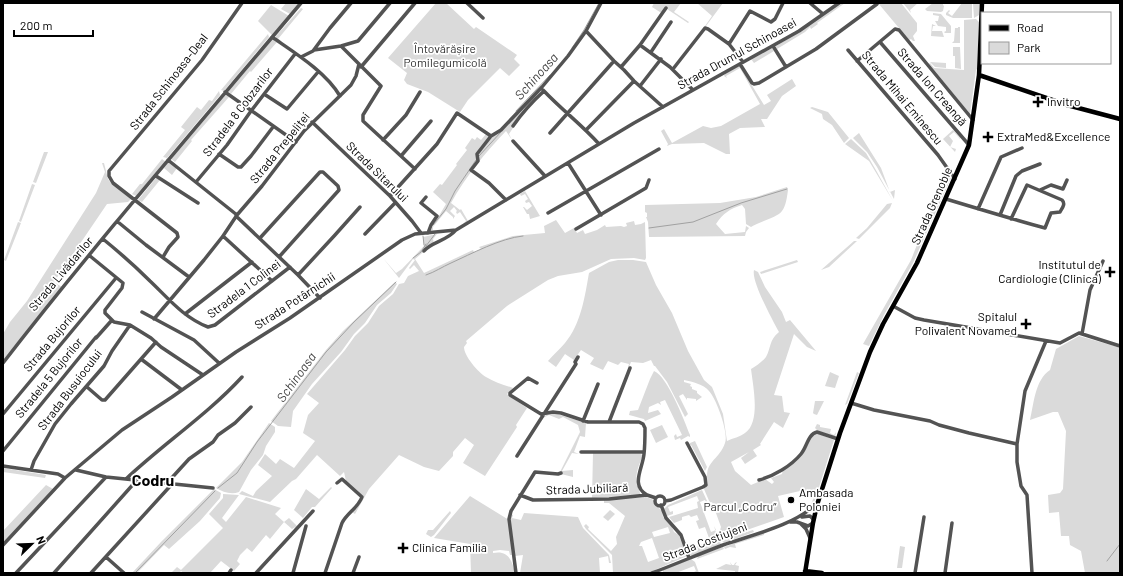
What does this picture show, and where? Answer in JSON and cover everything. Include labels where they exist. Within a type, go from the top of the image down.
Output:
[{"type":"main road","name":"Strada Grenoble","points":[[805,572],[813,521],[818,502],[838,439],[873,344],[917,263],[969,145],[979,75],[981,27]]},
{"type":"main road","points":[[979,75],[1067,105],[1120,119]]},
{"type":"main road","points":[[805,572],[822,573]]},
{"type":"street","name":"Strada Schinoasa-Deal","points":[[136,200],[111,180],[109,171],[202,60],[242,3]]},
{"type":"street","name":"Strada Livădarilor","points":[[3,363],[168,160],[301,3]]},
{"type":"street","points":[[314,50],[351,3]]},
{"type":"street","points":[[301,57],[314,50],[341,46],[360,40],[390,3]]},
{"type":"street","points":[[468,3],[483,18]]},
{"type":"street","points":[[506,200],[489,183],[471,170],[478,161],[477,154],[491,136],[501,130],[542,87],[568,56],[586,31],[601,3]]},
{"type":"street","points":[[730,44],[750,11],[772,21],[775,19],[782,3]]},
{"type":"street","points":[[810,3],[823,14]]},
{"type":"street","name":"Strada Drumul Schinoasei","points":[[424,251],[429,246],[451,235],[456,230],[545,176],[663,107],[799,31],[839,3]]},
{"type":"street","name":"Strada Prepeliței","points":[[154,319],[223,236],[236,215],[262,186],[304,131],[352,85],[360,65],[380,45],[413,4]]},
{"type":"street","points":[[673,69],[704,28],[708,29],[730,44],[752,83],[754,84],[816,49],[877,4]]},
{"type":"street","points":[[621,67],[640,45],[666,8]]},
{"type":"street","points":[[651,52],[671,22]]},
{"type":"street","points":[[858,61],[895,29],[897,29],[973,120]]},
{"type":"street","points":[[586,31],[634,81],[663,107]]},
{"type":"street","points":[[272,36],[301,57],[335,88],[340,96]]},
{"type":"street","name":"Strada Ion Creangă","points":[[880,42],[969,145]]},
{"type":"street","points":[[640,45],[673,69],[693,90]]},
{"type":"street","points":[[341,46],[381,86],[362,119],[415,169]]},
{"type":"street","points":[[773,46],[786,67]]},
{"type":"street","name":"Strada Mihai Eminescu","points":[[848,50],[938,155],[955,179]]},
{"type":"street","name":"Stradela 8 Cobzarilor","points":[[196,182],[244,122],[295,54]]},
{"type":"street","points":[[640,86],[661,59]]},
{"type":"street","points":[[550,133],[614,61]]},
{"type":"street","points":[[264,94],[287,109],[298,93],[318,72]]},
{"type":"street","points":[[586,130],[634,81]]},
{"type":"street","points":[[542,87],[544,92],[556,104],[600,144]]},
{"type":"street","points":[[225,92],[296,142]]},
{"type":"street","points":[[383,140],[406,115],[420,92]]},
{"type":"street","points":[[513,126],[525,109],[544,92]]},
{"type":"street","points":[[390,196],[437,144],[457,113],[491,136]]},
{"type":"street","points":[[317,118],[317,126]]},
{"type":"street","points":[[401,156],[431,121]]},
{"type":"street","name":"Strada Sitarului","points":[[312,122],[390,196],[421,233]]},
{"type":"street","points":[[219,154],[238,167],[241,167],[274,127]]},
{"type":"street","points":[[513,141],[545,176]]},
{"type":"street","points":[[978,209],[1001,157],[1022,148]]},
{"type":"street","points":[[548,213],[659,149]]},
{"type":"street","points":[[168,160],[236,215],[320,298]]},
{"type":"street","points":[[568,163],[601,215]]},
{"type":"street","points":[[1000,215],[1016,176],[1022,171],[1040,164]]},
{"type":"street","points":[[260,238],[321,171],[338,186],[339,190],[279,257]]},
{"type":"street","points":[[156,176],[198,203]]},
{"type":"street","points":[[576,229],[646,188],[649,180]]},
{"type":"street","points":[[1040,190],[1051,185],[1063,189],[1067,180]]},
{"type":"street","points":[[946,199],[1045,228],[1051,212],[1059,212],[1064,204],[1062,200],[1027,185],[1011,218]]},
{"type":"street","points":[[426,197],[421,203],[437,216],[428,233]]},
{"type":"street","points":[[136,200],[170,226],[178,235],[163,257]]},
{"type":"street","points":[[365,234],[395,202]]},
{"type":"street","points":[[298,275],[360,207]]},
{"type":"street","points":[[118,222],[189,277]]},
{"type":"street","name":"Strada Drumul Schinoasei","points":[[421,233],[456,230]]},
{"type":"street","name":"Strada Potârnichii","points":[[3,545],[65,478],[123,429],[182,390],[219,363],[320,298],[402,240],[411,235],[421,233]]},
{"type":"street","points":[[223,236],[272,281]]},
{"type":"street","points":[[103,239],[149,279],[169,301]]},
{"type":"street","points":[[90,256],[123,283],[123,287],[104,311],[112,320],[117,324],[130,325],[203,375]]},
{"type":"street","points":[[1082,334],[1090,290],[1103,261]]},
{"type":"street","points":[[185,314],[252,262]]},
{"type":"street","name":"Stradela 1 Colinei","points":[[169,301],[185,314],[206,326],[212,326],[290,267]]},
{"type":"street","name":"Strada Bujorilor","points":[[3,414],[116,278]]},
{"type":"street","points":[[893,306],[919,320],[1060,344],[1077,333],[1120,346]]},
{"type":"street","points":[[142,312],[194,340],[219,363]]},
{"type":"street","name":"Stradela 5 Bujorilor","points":[[3,451],[96,337],[112,320]]},
{"type":"street","name":"Strada Busuiocului","points":[[31,470],[34,461],[55,424],[104,366],[112,351],[130,325]]},
{"type":"street","points":[[1032,573],[1027,495],[1021,486],[1017,462],[1017,444],[1025,391],[1046,341]]},
{"type":"street","points":[[87,387],[102,400],[105,400],[156,342]]},
{"type":"street","points":[[517,456],[576,364],[575,362],[578,358]]},
{"type":"street","points":[[141,359],[182,390]]},
{"type":"street","points":[[609,422],[630,368]]},
{"type":"street","points":[[126,479],[242,377]]},
{"type":"street","points":[[537,383],[528,378],[510,394],[511,397],[541,414],[553,412],[561,413],[583,421],[640,422],[644,424],[644,452],[638,479],[640,488],[647,495]]},
{"type":"street","points":[[583,421],[598,384]]},
{"type":"street","points":[[851,402],[874,410],[930,421],[969,433],[1017,444]]},
{"type":"street","points":[[168,482],[189,459],[212,442],[218,435],[252,407]]},
{"type":"street","points":[[759,480],[770,476],[794,461],[803,451],[813,433],[817,432],[838,439]]},
{"type":"street","points":[[661,505],[664,501],[671,500],[706,485],[704,477],[687,443]]},
{"type":"street","points":[[581,452],[644,452]]},
{"type":"street","points":[[3,466],[58,474],[65,478]]},
{"type":"street","points":[[76,470],[106,477],[168,482],[213,488]]},
{"type":"street","name":"Strada Jubiliară","points":[[516,573],[510,519],[511,511],[535,472],[561,473]]},
{"type":"street","points":[[16,573],[106,477]]},
{"type":"street","points":[[325,573],[342,523],[362,497],[342,479],[337,483]]},
{"type":"street","points":[[54,573],[137,480]]},
{"type":"street","points":[[91,573],[173,483]]},
{"type":"street","name":"Strada Jubiliară","points":[[520,495],[533,500],[609,499],[647,495],[656,498]]},
{"type":"street","points":[[664,501],[662,496],[656,498],[656,503],[661,505],[666,518],[681,535],[689,558]]},
{"type":"street","name":"Strada Costiujeni","points":[[652,573],[797,518],[808,512],[818,502]]},
{"type":"street","points":[[256,573],[312,511]]},
{"type":"street","points":[[797,518],[810,516],[813,521]]},
{"type":"street","points":[[802,517],[800,519],[800,523],[806,529],[810,538]]},
{"type":"street","points":[[915,573],[924,517]]},
{"type":"street","name":"Strada Costiujeni","points":[[787,522],[800,523],[808,526],[813,521]]},
{"type":"street","points":[[945,573],[952,523]]},
{"type":"street","points":[[292,573],[306,526]]},
{"type":"street","points":[[106,557],[124,573]]},
{"type":"street","points":[[353,573],[359,557]]},
{"type":"green space","points":[[286,3],[299,3],[290,14],[281,9]]},
{"type":"green space","name":"Întovărășire Pomilegumicolă","points":[[436,3],[446,3],[474,29],[476,27],[517,55],[514,59],[520,65],[509,76],[500,68],[468,100],[460,112],[428,92],[407,84],[404,80],[407,73],[388,58]]},
{"type":"green space","points":[[654,3],[681,3],[674,12],[689,22],[688,23],[667,9],[663,14],[652,7]]},
{"type":"green space","points":[[697,3],[723,3],[705,26],[712,16]]},
{"type":"green space","points":[[841,3],[845,3],[811,29],[810,27],[805,32],[777,49],[776,46]]},
{"type":"green space","points":[[878,3],[901,3],[917,23],[917,31],[913,36],[915,41],[911,39],[909,40]]},
{"type":"green space","points":[[903,3],[918,3],[910,10],[911,13]]},
{"type":"green space","points":[[933,3],[943,3],[943,11],[927,11],[925,9]]},
{"type":"green space","points":[[962,3],[972,3],[972,18],[953,18],[946,15],[949,10],[950,11],[948,13],[952,16]]},
{"type":"green space","points":[[973,3],[980,3],[979,15],[974,18]]},
{"type":"green space","points":[[271,5],[289,16],[272,35],[258,21]]},
{"type":"green space","points":[[301,8],[303,9],[278,39],[276,38],[276,36]]},
{"type":"green space","points":[[933,13],[941,14],[951,26],[951,33],[944,32],[946,31],[946,27],[938,26],[935,21],[938,21],[939,16],[933,15]]},
{"type":"green space","points":[[976,19],[979,22],[977,69],[970,114],[929,64],[930,63],[934,68],[964,70],[964,20]]},
{"type":"green space","points":[[932,24],[936,26],[933,26],[932,31],[942,31],[944,37],[931,36]]},
{"type":"green space","points":[[960,27],[960,43],[952,43],[954,41],[955,28]]},
{"type":"green space","points":[[268,34],[269,37],[224,91],[221,90]]},
{"type":"green space","points":[[272,39],[277,42],[231,94],[228,91]]},
{"type":"green space","points":[[953,47],[960,47],[961,69],[955,68]]},
{"type":"green space","points":[[772,48],[774,51],[754,63],[751,59]]},
{"type":"green space","points":[[930,62],[946,63],[946,68],[935,67]]},
{"type":"green space","points":[[739,66],[764,105],[771,101],[767,95],[792,79],[796,86],[782,96],[767,119],[761,119],[765,127],[740,128],[729,134],[730,154],[726,154],[704,143],[672,144],[667,146],[668,144],[661,131],[664,129],[672,143],[703,126],[711,128],[721,126],[760,104],[740,68],[726,76],[727,78],[724,76]]},
{"type":"green space","points":[[542,90],[542,92],[527,105],[511,127],[513,128],[509,134],[512,140],[506,131],[476,165],[451,203],[460,210],[461,209],[468,221],[462,225],[466,221],[460,212],[457,214],[454,207],[450,211],[455,216],[453,219],[453,217],[446,211],[433,227],[433,230],[430,231],[446,204],[433,192],[440,184],[442,185],[457,165],[456,164],[467,150],[465,148],[472,138],[475,140],[477,137],[481,140],[486,134],[491,138]]},
{"type":"green space","points":[[219,91],[220,95],[167,158],[163,157],[185,130],[181,127],[197,107],[201,110],[209,100],[212,101]]},
{"type":"green space","points":[[225,94],[229,97],[191,140],[192,141],[175,162],[171,159]]},
{"type":"green space","points":[[812,107],[828,112],[849,138],[844,143],[832,125],[823,119],[822,114],[810,108]]},
{"type":"green space","points":[[953,130],[960,139],[954,132],[949,136],[953,141],[950,147],[943,139]]},
{"type":"green space","points":[[859,133],[881,168],[889,190],[867,152],[853,138]]},
{"type":"green space","points":[[851,139],[866,153],[893,201],[869,161],[845,144]]},
{"type":"green space","points":[[44,152],[48,152],[36,183],[33,182]]},
{"type":"green space","points":[[162,159],[166,162],[136,196],[132,194],[140,184],[142,184]]},
{"type":"green space","points":[[169,162],[177,168],[172,175],[164,168]]},
{"type":"green space","points":[[102,163],[104,163],[108,179],[111,183],[132,198],[128,202],[107,204],[54,282],[62,287],[3,361],[3,334],[10,322],[27,301],[96,193],[105,172]]},
{"type":"green space","points":[[946,171],[951,178],[913,263],[884,315],[869,346],[863,344],[911,260]]},
{"type":"green space","points":[[156,178],[160,180],[142,202],[138,200]]},
{"type":"green space","points":[[32,184],[35,185],[21,222],[19,221]]},
{"type":"green space","points":[[787,187],[788,190],[784,207],[777,215],[751,227],[746,224],[745,209],[742,205],[727,212],[716,224],[725,234],[745,232],[746,226],[749,228],[745,236],[649,237],[645,205],[720,203],[756,197]]},
{"type":"green space","points":[[895,190],[894,199],[890,192]]},
{"type":"green space","points":[[525,191],[540,216],[530,219],[529,214],[527,214],[523,207],[527,210],[532,206],[529,202],[526,203],[525,201],[528,199],[525,194],[521,196],[520,194]]},
{"type":"green space","points":[[892,203],[890,208],[859,239],[856,238],[867,228],[887,204]]},
{"type":"green space","points":[[556,220],[565,233],[574,228],[577,233],[583,230],[585,234],[597,230],[605,225],[606,227],[624,227],[627,226],[626,223],[634,221],[635,225],[645,222],[646,258],[645,260],[634,258],[611,259],[582,272],[558,276],[548,280],[507,306],[466,341],[467,343],[464,347],[466,355],[476,368],[489,379],[513,388],[507,394],[527,408],[516,425],[517,427],[485,476],[463,463],[474,445],[465,438],[453,452],[453,456],[439,471],[424,467],[399,455],[369,489],[355,514],[352,512],[364,497],[346,481],[344,472],[340,476],[317,455],[296,479],[270,502],[239,494],[242,491],[253,496],[256,491],[272,476],[258,465],[265,454],[276,464],[280,459],[294,468],[315,441],[303,433],[308,415],[319,403],[307,394],[345,350],[355,336],[368,323],[379,306],[393,294],[399,284],[404,283],[408,276],[419,271],[414,265],[410,269],[409,268],[415,260],[413,259],[399,278],[383,258],[396,273],[402,269],[424,246],[423,237],[437,234],[433,239],[434,243],[415,259],[424,273],[473,250],[474,252],[481,249],[479,247],[513,236],[545,233],[544,226]]},
{"type":"green space","points":[[18,222],[21,223],[6,261],[4,260]]},
{"type":"green space","points":[[854,241],[857,241],[829,267],[821,270]]},
{"type":"green space","name":"Parcul „Codru”","points":[[618,260],[646,262],[656,285],[672,313],[688,351],[704,380],[712,387],[723,414],[727,441],[745,433],[750,428],[753,421],[755,403],[751,369],[766,357],[772,341],[779,332],[763,301],[756,283],[754,270],[758,272],[765,287],[782,312],[786,322],[790,320],[816,351],[807,347],[794,334],[774,395],[782,396],[784,412],[790,413],[783,428],[774,422],[760,444],[761,445],[753,450],[757,456],[745,464],[741,458],[749,452],[731,462],[735,471],[751,485],[765,479],[772,484],[774,482],[771,478],[782,474],[783,470],[804,452],[814,434],[816,433],[834,440],[815,500],[810,508],[815,493],[800,491],[778,496],[784,517],[721,539],[719,533],[721,527],[712,502],[710,503],[704,489],[708,484],[708,470],[722,449],[726,438],[724,424],[715,401],[709,391],[701,385],[684,380],[684,382],[691,384],[690,386],[692,389],[697,391],[697,393],[702,397],[696,401],[696,399],[687,398],[687,400],[683,394],[679,396],[688,414],[685,417],[667,382],[651,360],[643,363],[631,362],[629,367],[629,364],[621,362],[618,365],[608,361],[603,370],[590,364],[594,358],[581,350],[574,360],[565,354],[556,367],[548,361],[565,343],[579,319],[589,273],[609,262]]},
{"type":"green space","points":[[797,260],[798,262],[761,274],[760,272]]},
{"type":"green space","points":[[395,282],[397,284],[391,293],[377,305],[365,323],[312,384],[293,411],[291,427],[278,426],[271,421],[326,350],[343,331]]},
{"type":"green space","points":[[1079,336],[1118,347],[1120,350],[1120,573],[1085,573],[1081,551],[1070,545],[1069,536],[1061,536],[1059,512],[1049,513],[1048,495],[1060,493],[1063,489],[1066,431],[1058,412],[1053,412],[1030,420],[1038,386],[1045,374],[1050,370],[1056,349]]},
{"type":"green space","points":[[654,371],[665,381],[670,390],[680,410],[690,437],[688,436],[681,440],[680,438],[675,440],[674,436],[676,434],[677,437],[682,435],[665,400],[660,402],[661,405],[658,403],[649,407],[648,413],[658,410],[661,414],[645,421],[644,419],[629,415],[630,411],[638,410]]},
{"type":"green space","points":[[830,372],[839,376],[835,388],[825,386]]},
{"type":"green space","points":[[857,372],[859,373],[847,404],[845,405]]},
{"type":"green space","points":[[815,401],[824,401],[817,415],[813,413]]},
{"type":"green space","points":[[547,414],[557,414],[586,423],[585,437],[580,436],[574,452],[579,454],[572,453],[562,471],[573,470],[573,477],[561,474],[560,472],[580,432],[578,425],[563,417],[559,419],[549,415],[543,418]]},
{"type":"green space","points":[[269,423],[275,427],[275,432],[266,446],[263,455],[251,470],[239,492],[227,493],[216,488],[242,462]]},
{"type":"green space","points":[[817,424],[820,425],[820,427],[831,429],[830,433],[834,435],[836,432],[835,437],[817,430],[815,428]]},
{"type":"green space","points":[[662,425],[668,437],[656,443],[650,430]]},
{"type":"green space","points":[[695,441],[707,467],[705,471],[691,445],[689,446],[690,443]]},
{"type":"green space","points":[[593,453],[641,454],[643,456],[637,473],[637,485],[640,496],[592,498]]},
{"type":"green space","points":[[3,468],[46,475],[45,478],[3,472]]},
{"type":"green space","points":[[46,485],[53,489],[3,543],[3,531]]},
{"type":"green space","points":[[331,487],[332,488],[315,507],[312,507],[303,518],[294,510],[306,489],[319,499]]},
{"type":"green space","points":[[214,489],[221,493],[220,498],[200,521],[169,549],[164,545],[137,573],[132,573],[161,542]]},
{"type":"green space","points":[[702,490],[708,503],[706,503],[705,500],[700,502],[711,532],[715,530],[717,536],[709,538],[705,527],[699,529],[696,521],[699,520],[697,515],[682,517],[682,520],[674,523],[669,517],[698,508],[697,502],[699,501],[697,496],[668,507],[670,512],[673,511],[673,514],[667,516],[664,509],[668,505]]},
{"type":"green space","points":[[223,494],[239,495],[222,518],[226,522],[246,497],[281,508],[275,514],[284,522],[270,539],[266,535],[252,552],[247,548],[240,555],[237,561],[240,564],[234,571],[221,561],[210,573],[184,573],[181,571],[179,573],[171,573],[177,567],[181,570],[223,528],[209,514],[223,498]]},
{"type":"green space","points":[[470,496],[509,520],[512,555],[510,555],[509,551],[500,550],[493,551],[493,553],[498,552],[506,555],[511,560],[515,573],[471,573],[470,544],[434,538]]},
{"type":"green space","points":[[646,497],[654,500],[655,504],[662,511],[663,517],[672,527],[674,532],[679,535],[687,556],[648,573],[613,573],[612,555],[584,526],[586,524],[589,527],[588,529],[611,551],[617,544],[616,537],[625,516],[609,503],[604,503],[604,500]],"holes":[[[668,527],[670,533],[654,537],[652,532]],[[652,538],[659,558],[648,562],[642,546],[639,546],[641,542]]]},
{"type":"green space","points":[[610,510],[615,514],[608,521],[603,517]]},
{"type":"green space","points":[[450,511],[451,513],[434,535],[431,537],[426,534],[428,530],[433,530]]},
{"type":"green space","points":[[524,513],[578,517],[583,528],[609,555],[611,563],[609,563],[608,556],[599,558],[600,573],[520,573],[523,555],[515,556],[510,518],[511,514],[513,515],[512,518],[521,520]]},
{"type":"green space","points":[[289,518],[297,526],[292,529],[284,522]]},
{"type":"green space","points":[[753,530],[754,532],[724,543],[721,540]]},
{"type":"green space","points":[[764,533],[764,535],[735,544],[736,548],[730,547],[725,549],[724,547]]},
{"type":"green space","points":[[719,539],[721,544],[691,556],[687,549]]},
{"type":"green space","points":[[900,546],[905,547],[902,568],[897,568]]},
{"type":"green space","points":[[723,547],[724,549],[697,559],[698,556]]},
{"type":"green space","points":[[691,559],[695,562],[699,573],[694,573],[696,571],[694,566],[676,573],[663,573],[663,570]]},
{"type":"green space","points":[[730,562],[734,565],[737,562],[735,565],[739,566],[738,573],[735,573],[735,571],[716,569],[726,564],[731,565]]},
{"type":"waterway","name":"Schinoasa","points":[[572,48],[599,3]]},
{"type":"waterway","name":"Schinoasa","points":[[516,111],[550,75]]},
{"type":"waterway","name":"Schinoasa","points":[[479,156],[501,132]]},
{"type":"waterway","name":"Schinoasa","points":[[433,225],[446,209],[455,191],[476,160]]},
{"type":"waterway","points":[[649,228],[693,222],[741,203],[787,189]]},
{"type":"waterway","name":"Schinoasa","points":[[425,246],[435,234]]},
{"type":"waterway","name":"Schinoasa","points":[[423,236],[424,245]]},
{"type":"waterway","points":[[426,275],[486,247],[514,237],[523,236]]},
{"type":"waterway","name":"Schinoasa","points":[[413,258],[421,252],[426,244]]},
{"type":"waterway","name":"Schinoasa","points":[[218,488],[237,473],[257,442],[326,352],[354,322],[396,282]]},
{"type":"waterway","name":"Schinoasa","points":[[135,573],[215,491]]},
{"type":"waterway","points":[[1107,561],[1120,544]]},
{"type":"place","name":"Invitro","points":[[1038,102]]},
{"type":"place","name":"ExtraMed&Excellence","points":[[988,137]]},
{"type":"place","name":"Institutul de Cardiologie (Clinica)","points":[[1110,272]]},
{"type":"place","name":"Spitalul Polivalent Novamed","points":[[1026,324]]},
{"type":"place","name":"Ambasada Poloniei","points":[[791,500]]},
{"type":"place","name":"Clinica Familia","points":[[403,548]]},
{"type":"district","name":"Codru","points":[[153,480]]}]
